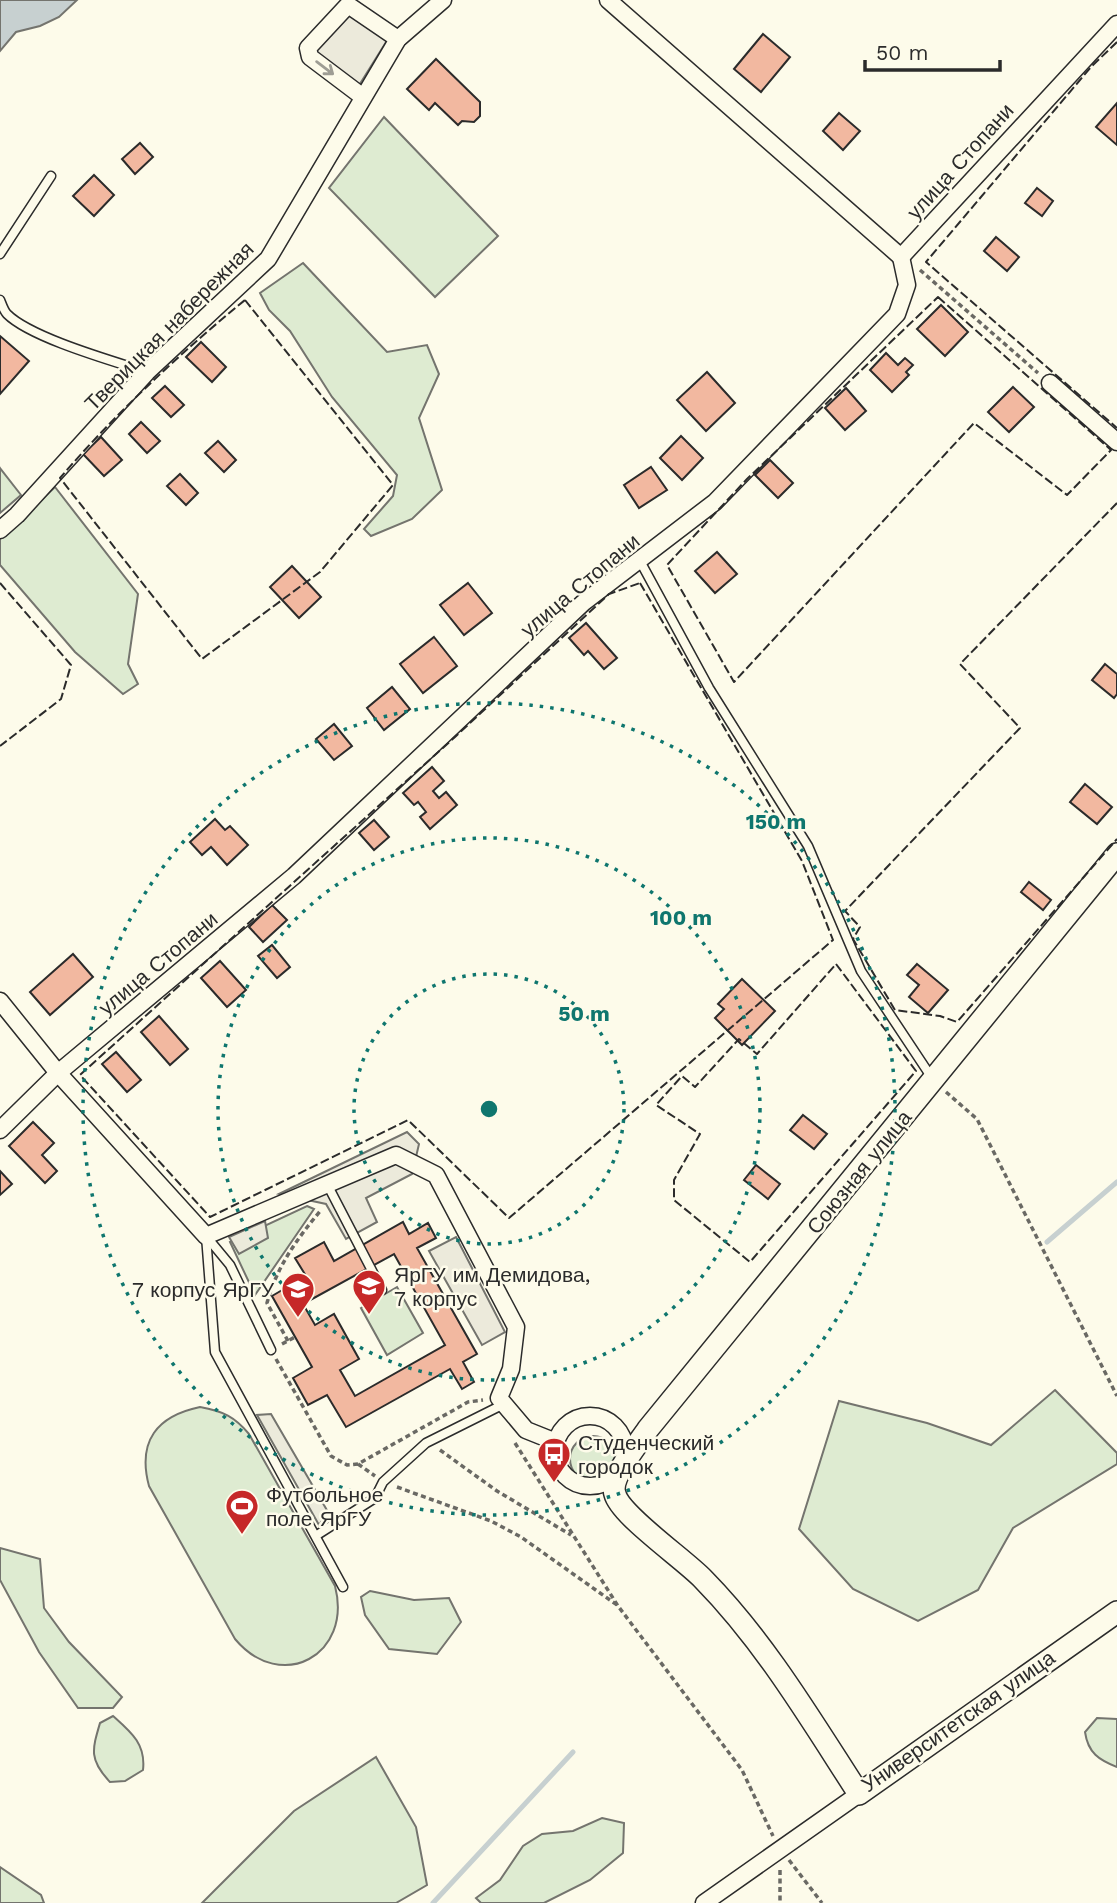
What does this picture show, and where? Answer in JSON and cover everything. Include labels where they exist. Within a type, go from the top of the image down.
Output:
[{"type":"street","name":"Тверицкая набережная","points":[[0,530],[17,515],[147,372],[268,259],[398,39],[443,0]]},
{"type":"street","points":[[608,0],[901,257]]},
{"type":"street","points":[[363,97],[310,57],[308,48],[348,5],[398,39]]},
{"type":"street","name":"улица Стопани","points":[[0,1130],[58,1073],[294,876],[583,603],[715,502],[897,314],[907,285],[901,257],[1117,24]]},
{"type":"street","points":[[1051,383],[1117,442]]},
{"type":"street","name":"Союзная улица","points":[[615,1496],[622,1466],[1117,855]]},
{"type":"street","points":[[0,1001],[58,1073],[206,1236],[396,1154],[436,1175],[516,1327],[511,1369],[499,1404],[526,1430],[555,1442]]},
{"type":"street","points":[[578,1417],[602,1417],[620,1433],[625,1455],[622,1466],[606,1482],[596,1486],[573,1482],[564,1475],[555,1454],[555,1442],[568,1423],[578,1417]]},
{"type":"street","name":"Университетская улица","points":[[596,1486],[615,1496],[630,1514],[703,1578],[768,1656],[859,1794],[1117,1612]]},
{"type":"street","points":[[704,1903],[859,1794]]},
{"type":"lane","points":[[0,254],[51,176]]},
{"type":"lane","points":[[0,300],[6,313],[22,325],[82,352],[147,372]]},
{"type":"lane","points":[[640,561],[709,688],[808,846],[861,971],[933,1080]]},
{"type":"lane","points":[[327,1184],[382,1290]]},
{"type":"lane","points":[[206,1236],[230,1265],[271,1350]]},
{"type":"lane","points":[[206,1236],[215,1352],[343,1587]]},
{"type":"lane","points":[[317,1535],[374,1497],[383,1482],[426,1443],[499,1404]]},
{"type":"path","points":[[901,257],[932,279],[1051,383]]},
{"type":"path","points":[[933,1080],[977,1119],[1117,1396]]},
{"type":"path","points":[[288,1341],[267,1303],[274,1279],[295,1240],[321,1210]]},
{"type":"path","points":[[271,1350],[331,1456],[347,1465],[358,1464],[468,1402],[499,1404],[573,1536],[618,1606],[743,1770],[779,1849],[822,1903]]},
{"type":"path","points":[[426,1443],[449,1454],[497,1491],[573,1536]]},
{"type":"path","points":[[358,1464],[383,1482],[491,1521],[521,1537],[618,1606]]},
{"type":"path","points":[[779,1849],[780,1903]]},
{"type":"green space","points":[[384,117],[498,236],[435,297],[329,188]]},
{"type":"green space","points":[[303,263],[387,352],[427,345],[439,374],[419,418],[442,490],[412,519],[371,536],[364,529],[393,496],[397,475],[332,397],[290,331],[269,310],[260,293]]},
{"type":"green space","points":[[0,468],[21,495],[0,513]]},
{"type":"green space","points":[[55,487],[138,594],[128,664],[138,684],[123,694],[75,652],[0,565],[0,539]]},
{"type":"green space","points":[[307,1206],[314,1209],[255,1295],[230,1242]]},
{"type":"green space","points":[[397,1287],[423,1333],[387,1355],[361,1308]]},
{"type":"green space","points":[[1055,1390],[1117,1453],[1117,1464],[1013,1528],[978,1590],[918,1621],[853,1589],[799,1529],[839,1401],[927,1423],[991,1445]]},
{"type":"green space","name":"Футбольное поле ЯрГУ","points":[[200,1407],[228,1416],[249,1434],[335,1586],[338,1610],[333,1631],[323,1648],[309,1659],[292,1665],[273,1664],[253,1655],[235,1639],[149,1486],[146,1456],[154,1433],[172,1417]]},
{"type":"green space","points":[[593,1436],[609,1443],[616,1459],[609,1475],[593,1482],[577,1475],[570,1459],[577,1443]]},
{"type":"green space","points":[[0,1548],[40,1559],[44,1608],[69,1642],[122,1697],[113,1708],[78,1708],[39,1652],[0,1580]]},
{"type":"green space","points":[[370,1591],[414,1600],[449,1598],[461,1622],[437,1654],[389,1649],[365,1615],[361,1597]]},
{"type":"green space","points":[[113,1716],[136,1739],[142,1753],[143,1770],[125,1781],[110,1782],[95,1761],[94,1748],[100,1723]]},
{"type":"green space","points":[[1097,1718],[1117,1719],[1117,1767],[1105,1762],[1089,1745],[1085,1732]]},
{"type":"green space","points":[[376,1757],[416,1827],[427,1885],[396,1903],[202,1903],[294,1811]]},
{"type":"green space","points":[[602,1818],[624,1823],[623,1853],[590,1880],[544,1903],[481,1903],[476,1898],[500,1880],[523,1846],[542,1834],[573,1831]]},
{"type":"green space","points":[[0,1867],[41,1895],[44,1903],[0,1903]]},
{"type":"shaded area","points":[[0,0],[77,0],[59,17],[40,26],[16,32],[0,51]]},
{"type":"shaded area","points":[[348,10],[388,39],[358,87],[314,51]]},
{"type":"shaded area","points":[[407,1132],[419,1144],[412,1174],[366,1198],[377,1222],[346,1239],[326,1204],[279,1194]]},
{"type":"shaded area","points":[[265,1221],[268,1238],[239,1254],[229,1237]]},
{"type":"shaded area","points":[[456,1237],[505,1332],[482,1345],[429,1251]]},
{"type":"shaded area","points":[[271,1414],[328,1512],[319,1525],[257,1415]]},
{"type":"building","points":[[763,34],[790,57],[761,92],[734,69]]},
{"type":"building","points":[[436,59],[480,102],[480,116],[474,122],[462,121],[458,125],[435,103],[429,110],[407,89]]},
{"type":"building","points":[[1117,103],[1117,145],[1096,127]]},
{"type":"building","points":[[839,113],[860,131],[843,150],[823,131]]},
{"type":"building","points":[[140,143],[153,157],[135,174],[122,159]]},
{"type":"building","points":[[94,175],[114,195],[94,216],[73,196]]},
{"type":"building","points":[[1037,188],[1053,201],[1042,216],[1025,203]]},
{"type":"building","points":[[996,237],[1019,257],[1007,271],[984,251]]},
{"type":"building","points":[[941,305],[968,332],[945,356],[917,329]]},
{"type":"building","points":[[0,336],[29,361],[0,394]]},
{"type":"building","points":[[201,342],[226,367],[212,382],[186,357]]},
{"type":"building","points":[[886,353],[898,365],[905,358],[913,365],[906,372],[909,375],[892,392],[870,370]]},
{"type":"building","points":[[707,372],[735,403],[706,431],[677,400]]},
{"type":"building","points":[[165,386],[184,405],[171,417],[152,398]]},
{"type":"building","points":[[1013,387],[1034,407],[1009,432],[988,412]]},
{"type":"building","points":[[846,388],[866,411],[845,430],[825,408]]},
{"type":"building","points":[[141,422],[160,441],[147,453],[129,434]]},
{"type":"building","points":[[681,436],[703,458],[682,480],[660,458]]},
{"type":"building","points":[[101,437],[122,460],[104,476],[83,454]]},
{"type":"building","points":[[218,441],[236,460],[224,472],[205,453]]},
{"type":"building","points":[[770,460],[793,483],[778,498],[755,475]]},
{"type":"building","points":[[651,467],[667,490],[639,508],[624,485]]},
{"type":"building","points":[[180,474],[198,493],[186,505],[167,486]]},
{"type":"building","points":[[717,552],[737,574],[715,593],[695,571]]},
{"type":"building","points":[[292,566],[321,597],[299,618],[270,587]]},
{"type":"building","points":[[468,583],[492,613],[464,635],[440,605]]},
{"type":"building","points":[[586,623],[617,658],[604,669],[588,651],[584,655],[569,638]]},
{"type":"building","points":[[434,637],[457,666],[423,693],[400,664]]},
{"type":"building","points":[[1105,664],[1117,674],[1117,694],[1114,698],[1092,680]]},
{"type":"building","points":[[392,687],[410,709],[384,730],[367,708]]},
{"type":"building","points":[[334,724],[352,746],[334,760],[316,739]]},
{"type":"building","points":[[432,767],[444,781],[433,791],[439,798],[446,792],[457,805],[430,829],[420,817],[426,812],[418,802],[414,805],[403,793]]},
{"type":"building","points":[[1085,784],[1112,807],[1097,824],[1070,802]]},
{"type":"building","points":[[215,819],[225,830],[230,826],[248,845],[227,865],[211,847],[202,855],[190,842]]},
{"type":"building","points":[[374,820],[389,837],[374,850],[359,833]]},
{"type":"building","points":[[1029,882],[1051,900],[1043,910],[1021,892]]},
{"type":"building","points":[[272,905],[287,920],[263,942],[249,927]]},
{"type":"building","points":[[272,945],[290,967],[277,978],[258,956]]},
{"type":"building","points":[[73,954],[93,977],[50,1015],[30,992]]},
{"type":"building","points":[[220,961],[246,990],[227,1007],[201,978]]},
{"type":"building","points":[[917,964],[948,990],[928,1013],[909,997],[919,985],[907,975]]},
{"type":"building","points":[[742,979],[775,1011],[742,1045],[715,1018],[724,1009],[718,1004]]},
{"type":"building","points":[[159,1016],[188,1049],[170,1065],[141,1032]]},
{"type":"building","points":[[116,1052],[141,1080],[127,1092],[102,1064]]},
{"type":"building","points":[[803,1115],[827,1134],[814,1149],[790,1130]]},
{"type":"building","points":[[33,1122],[54,1143],[42,1155],[57,1171],[45,1183],[9,1146]]},
{"type":"building","points":[[756,1165],[780,1184],[768,1199],[744,1180]]},
{"type":"building","points":[[0,1171],[12,1184],[0,1195]]},
{"type":"building","name":"ЯрГУ им Демидова, 7 корпус","points":[[403,1222],[409,1234],[428,1223],[436,1238],[417,1248],[477,1354],[463,1362],[474,1382],[462,1389],[450,1369],[346,1427],[327,1395],[308,1405],[293,1378],[312,1367],[272,1296],[306,1276],[295,1258],[324,1242],[334,1261]],"holes":[[[394,1254],[445,1345],[355,1396],[340,1370],[359,1359],[334,1314],[315,1325],[303,1304]]]},
{"type":"waterway","points":[[1047,1242],[1117,1182]]},
{"type":"waterway","points":[[433,1903],[573,1752]]},
{"type":"fence","points":[[1117,42],[1091,67],[926,262],[1117,428]]},
{"type":"fence","points":[[938,297],[1111,450],[1067,495],[974,423],[734,682],[667,565],[747,479],[938,297]]},
{"type":"fence","points":[[245,300],[393,485],[320,572],[202,659],[60,478],[148,385],[245,300]]},
{"type":"fence","points":[[1117,503],[960,664],[1020,728],[845,911],[860,927],[853,939],[895,1010],[940,1016],[957,1022],[1117,839]]},
{"type":"fence","points":[[0,583],[71,665],[61,699],[0,746]]},
{"type":"fence","points":[[640,583],[802,861],[833,940],[509,1218],[408,1120],[210,1217],[80,1075],[455,737],[609,594],[640,583]]},
{"type":"fence","points":[[836,964],[916,1071],[750,1262],[674,1200],[674,1180],[700,1134],[656,1105],[682,1076],[695,1087],[739,1039],[757,1054],[836,964]]},
{"type":"place","name":"ЯрГУ им Демидова, 7 корпус","points":[[369,1316]]},
{"type":"place","name":"7 корпус ЯрГУ","points":[[298,1319]]},
{"type":"place","name":"Студенческий городок","points":[[554,1484]]},
{"type":"place","name":"Футбольное поле ЯрГУ","points":[[242,1536]]}]
